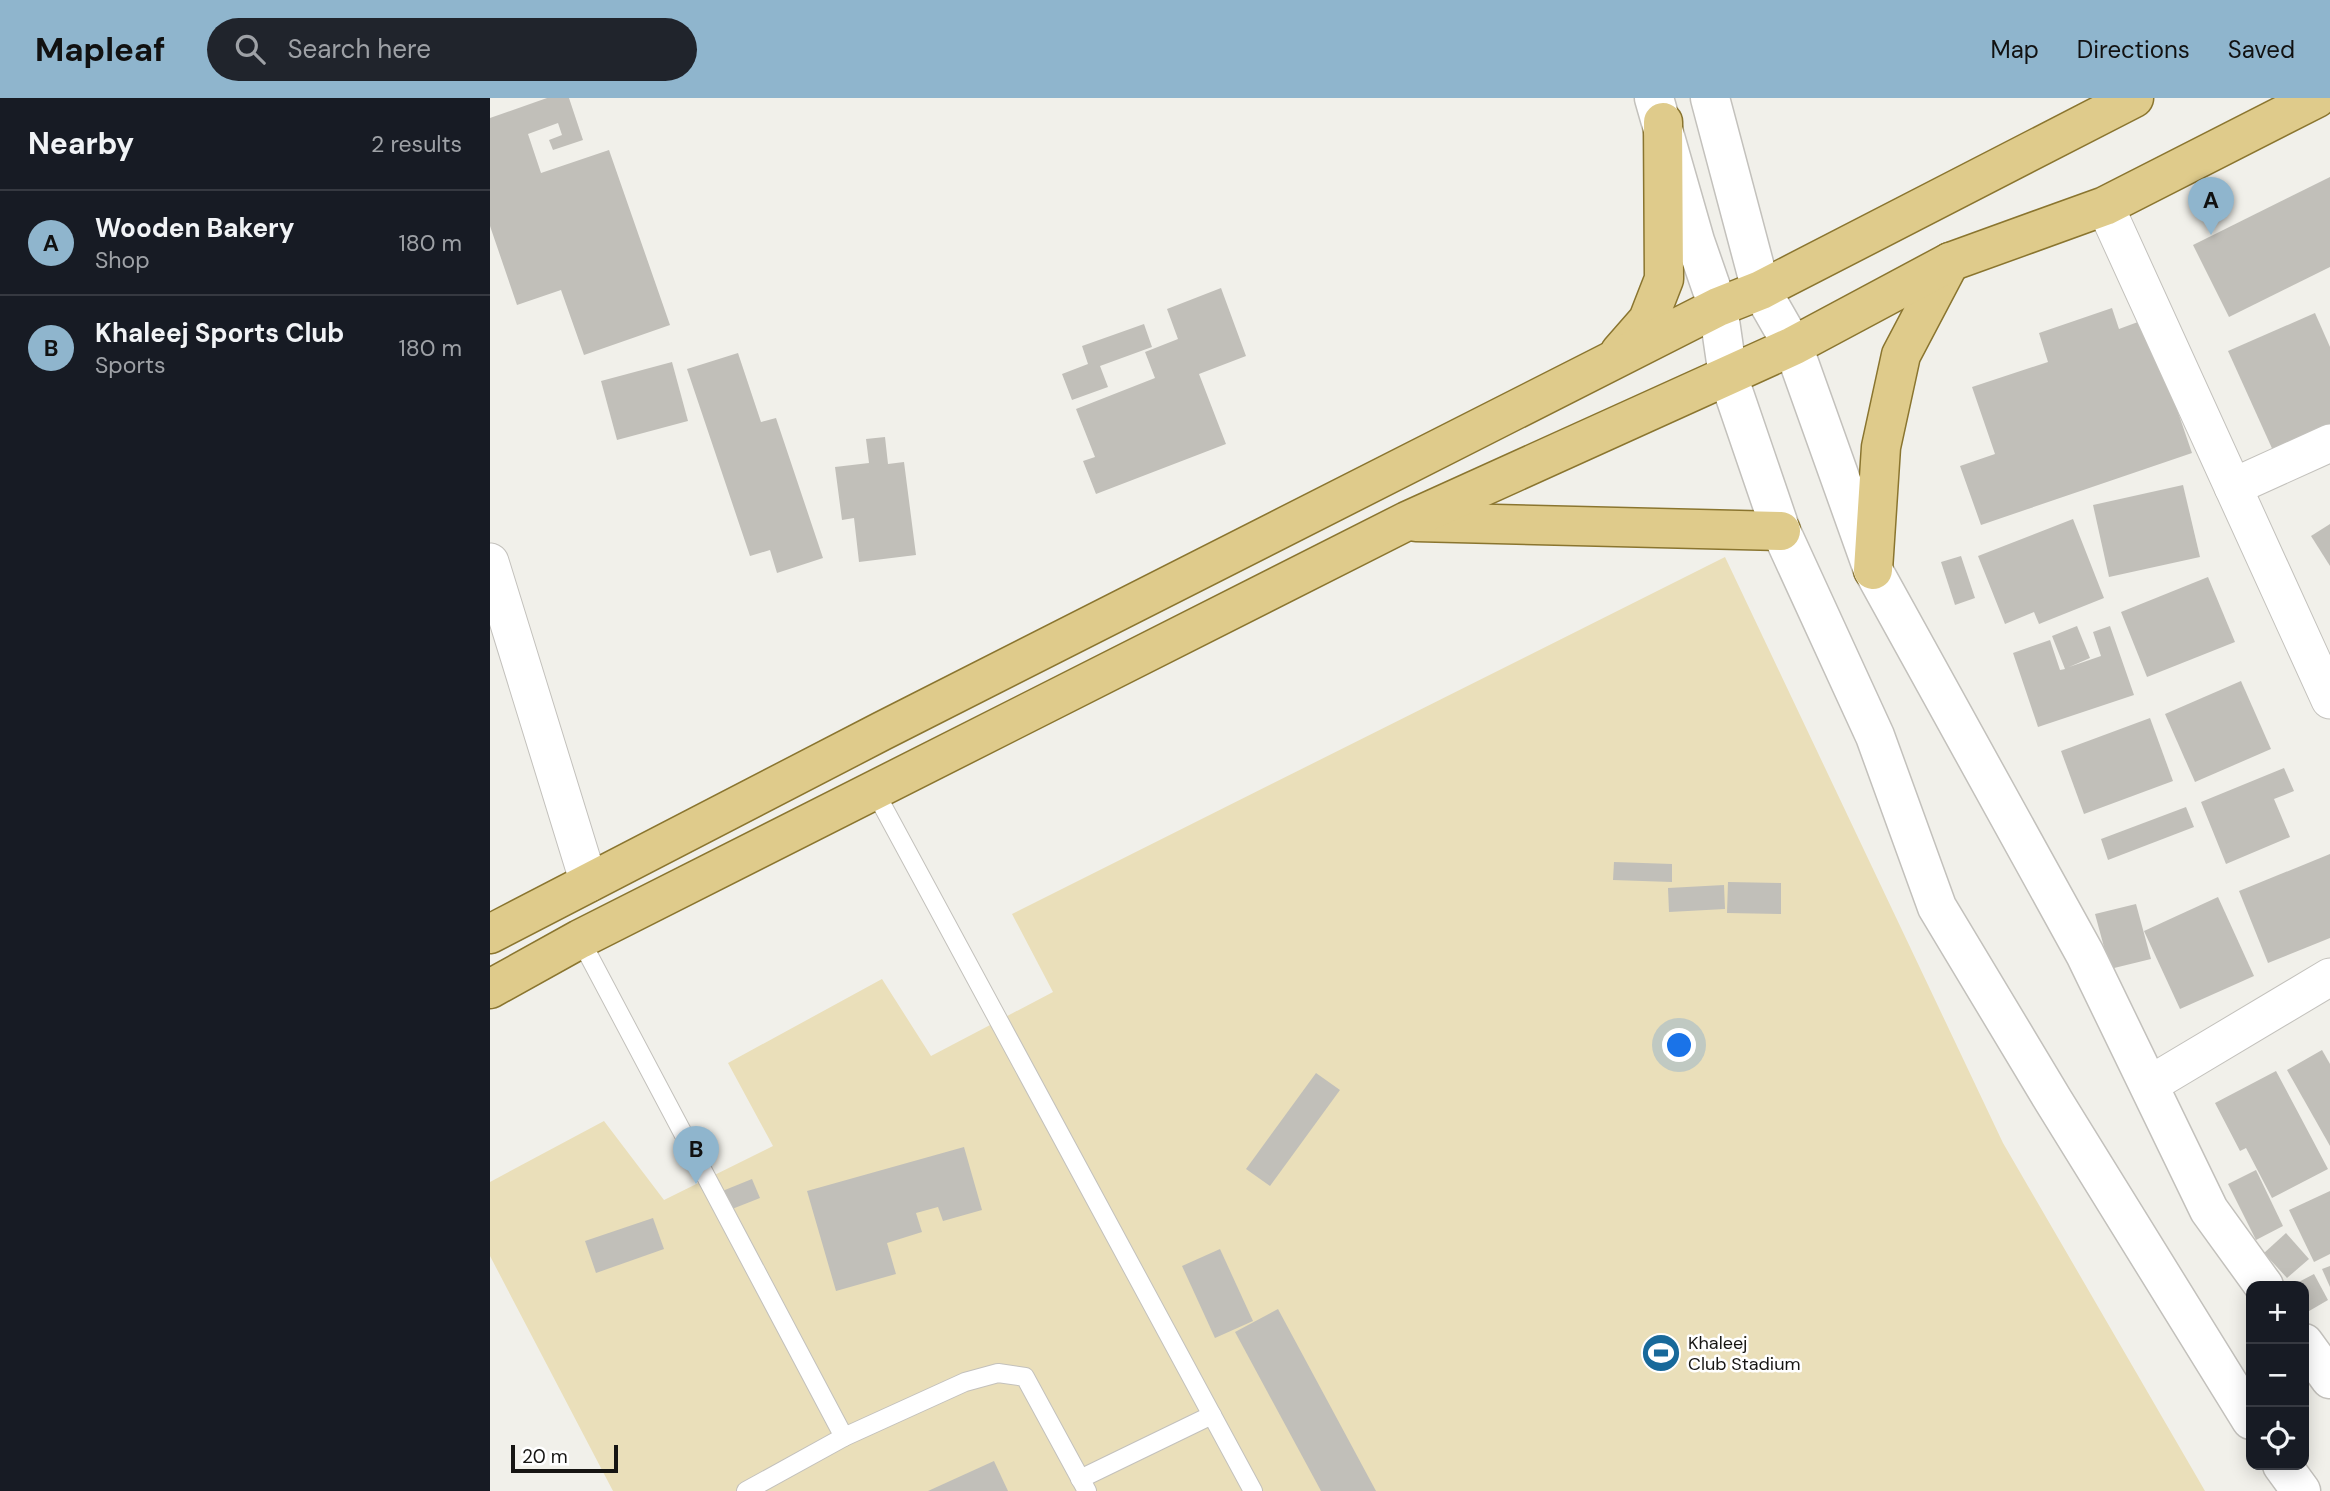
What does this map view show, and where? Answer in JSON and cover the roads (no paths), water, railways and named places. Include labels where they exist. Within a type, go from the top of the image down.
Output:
[{"type":"main road","points":[[490,934],[907,718],[1718,307],[1761,290],[2134,98]]},
{"type":"main road","points":[[490,989],[580,939],[1407,521],[1793,346],[1950,262],[2105,206],[2317,98]]},
{"type":"main road","points":[[1613,360],[1648,320],[1664,279],[1659,110]]},
{"type":"main road","points":[[1872,570],[1881,447],[1901,355],[1950,262]]},
{"type":"main road","points":[[1407,521],[1781,531]]},
{"type":"street","points":[[1710,98],[1761,290],[1793,346],[1872,570],[2085,954],[2209,1210],[2260,1281]]},
{"type":"street","points":[[1659,110],[1695,241],[1718,307],[1728,376],[1781,531],[1875,736],[1937,907],[2246,1412]]},
{"type":"street","points":[[2105,206],[2330,700]]},
{"type":"street","points":[[2233,487],[2330,443]]},
{"type":"street","points":[[490,562],[589,883]]},
{"type":"street","points":[[2148,1085],[2330,977]]},
{"type":"street","points":[[2305,1344],[2329,1377]]},
{"type":"street","points":[[2285,1470],[2301,1491]]},
{"type":"lane","points":[[874,790],[1253,1491]]},
{"type":"lane","points":[[580,939],[844,1437]]},
{"type":"lane","points":[[746,1491],[844,1437],[965,1382],[998,1373],[1024,1377],[1084,1485],[1212,1415]]},
{"type":"place","name":"Wooden Bakery","points":[[2211,235]]},
{"type":"place","name":"Khaleej Sports Club","points":[[696,1184]]},
{"type":"place","name":"Khaleej Club Stadium","points":[[1661,1353]]}]
